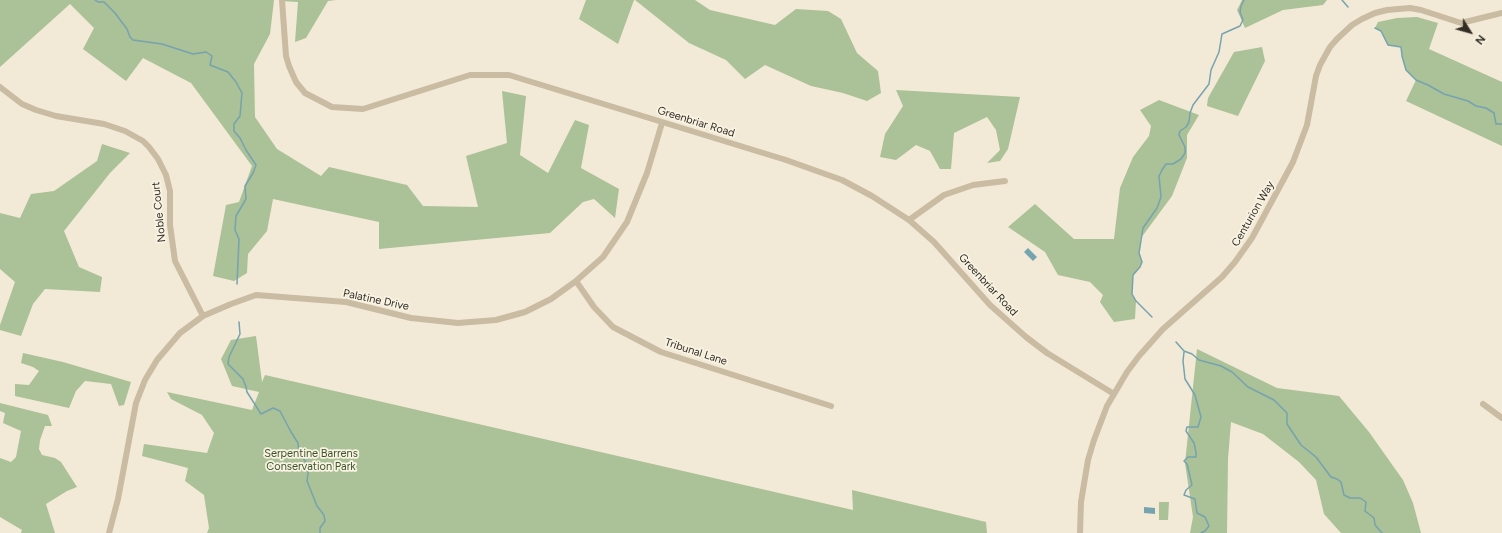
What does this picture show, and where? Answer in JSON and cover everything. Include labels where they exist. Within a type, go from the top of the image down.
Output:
[{"type":"street","name":"Greenbriar Road","points":[[282,0],[286,56],[296,82],[305,94],[332,108],[363,109],[470,76],[509,75],[786,160],[842,180],[872,196],[909,220],[934,242],[990,305],[1026,337],[1047,353],[1114,394]]},
{"type":"street","name":"Centurion Way","points":[[1080,533],[1081,502],[1088,460],[1100,423],[1114,394],[1135,361],[1151,341],[1222,277],[1236,262],[1252,238],[1293,162],[1301,144],[1309,115],[1316,76],[1330,47],[1344,31],[1357,22],[1375,13],[1400,8],[1421,10],[1460,23],[1502,13]]},
{"type":"street","name":"Noble Court","points":[[0,87],[22,104],[36,110],[56,116],[104,124],[122,130],[142,141],[149,147],[158,159],[166,175],[170,191],[170,225],[175,261],[203,316]]},
{"type":"street","name":"Palatine Drive","points":[[109,533],[118,499],[136,403],[145,380],[157,360],[180,333],[203,316],[256,295],[346,302],[411,318],[458,323],[496,320],[525,312],[551,299],[598,263],[627,222],[647,172],[662,123]]},
{"type":"street","points":[[909,220],[944,195],[973,185],[1005,181]]},
{"type":"street","name":"Tribunal Lane","points":[[576,281],[594,307],[613,327],[661,352],[831,406]]},
{"type":"street","points":[[1483,404],[1502,418]]},
{"type":"green space","points":[[0,0],[274,0],[270,34],[254,64],[255,117],[277,149],[321,176],[329,167],[407,185],[423,206],[478,207],[466,156],[507,143],[502,91],[526,96],[520,155],[548,173],[575,120],[589,125],[581,168],[619,189],[615,218],[594,199],[583,202],[550,233],[379,249],[379,222],[273,199],[267,231],[248,254],[247,273],[234,281],[213,276],[226,205],[239,202],[252,166],[191,83],[143,58],[126,81],[83,49],[94,28],[70,4],[0,67]]},
{"type":"green space","points":[[336,0],[328,1],[306,38],[295,42],[298,2],[281,1]]},
{"type":"green space","points":[[586,0],[634,0],[618,44],[579,19]]},
{"type":"green space","points":[[635,0],[695,0],[710,10],[775,25],[796,9],[828,11],[841,19],[857,53],[878,71],[881,93],[867,101],[843,93],[811,86],[765,65],[745,79],[726,60],[689,43]]},
{"type":"green space","points":[[1242,0],[1327,0],[1323,5],[1283,10],[1245,28],[1237,10]]},
{"type":"green space","points":[[1417,17],[1438,23],[1429,49],[1502,82],[1502,146],[1406,101],[1416,80],[1406,70],[1401,47],[1388,45],[1381,31],[1375,28],[1378,22],[1397,18]]},
{"type":"green space","points":[[1262,47],[1265,61],[1238,116],[1207,106],[1208,98],[1234,52]]},
{"type":"green space","points":[[896,90],[1020,97],[1008,149],[1000,161],[987,163],[1000,150],[996,130],[987,117],[954,133],[951,169],[940,169],[930,151],[916,145],[896,160],[880,157],[885,134],[903,106]]},
{"type":"green space","points":[[1159,100],[1199,115],[1187,135],[1187,158],[1172,196],[1141,238],[1139,253],[1142,262],[1140,267],[1133,275],[1132,283],[1132,294],[1136,301],[1135,319],[1114,322],[1100,302],[1103,295],[1090,282],[1058,275],[1045,252],[1008,227],[1035,204],[1074,239],[1114,239],[1120,188],[1133,157],[1149,136],[1151,126],[1140,110]]},
{"type":"green space","points":[[102,144],[130,153],[110,173],[64,231],[79,267],[102,277],[100,292],[45,289],[33,304],[21,336],[0,330],[0,325],[15,282],[0,269],[0,213],[20,218],[31,194],[54,191],[97,161]]},
{"type":"green space","name":"Serpentine Barrens Conservation Park","points":[[256,336],[262,382],[265,375],[853,510],[852,490],[986,522],[987,533],[207,533],[209,528],[204,495],[185,481],[188,468],[142,456],[144,444],[207,453],[214,433],[202,415],[171,399],[167,392],[252,410],[259,392],[232,386],[221,359],[231,340]]},
{"type":"green space","points":[[1197,349],[1277,388],[1339,396],[1369,432],[1403,480],[1413,503],[1421,533],[1341,533],[1324,514],[1316,480],[1299,462],[1263,434],[1231,422],[1228,459],[1227,533],[1190,533],[1193,517],[1185,463]]},
{"type":"green space","points":[[23,353],[63,362],[131,382],[124,405],[119,406],[111,384],[85,381],[76,391],[69,408],[15,396],[15,384],[29,385],[39,371],[33,367],[21,363]]},
{"type":"green space","points":[[0,403],[48,415],[52,426],[45,426],[40,440],[39,449],[42,455],[55,458],[61,462],[77,487],[67,491],[46,504],[55,533],[21,533],[22,530],[0,517],[0,458],[11,462],[16,457],[21,431],[3,423],[5,413],[0,411]]},
{"type":"green space","points":[[1159,502],[1169,502],[1168,520],[1159,520]]},
{"type":"water","points":[[1028,248],[1037,257],[1033,261],[1024,252]]},
{"type":"water","points":[[1144,507],[1155,508],[1155,514],[1144,513]]},
{"type":"waterway","points":[[95,0],[98,2],[104,2],[115,13],[133,40],[162,44],[193,54],[206,52],[212,56],[210,65],[228,72],[242,93],[240,116],[234,124],[234,131],[240,138],[256,165],[245,186],[246,199],[236,216],[235,230],[239,239],[237,284]]},
{"type":"waterway","points":[[1152,317],[1136,301],[1132,294],[1133,275],[1140,267],[1142,262],[1139,253],[1143,228],[1157,208],[1161,197],[1159,176],[1162,170],[1166,164],[1173,164],[1181,159],[1185,153],[1185,147],[1179,135],[1180,131],[1186,127],[1189,122],[1193,105],[1209,84],[1211,70],[1219,52],[1222,34],[1240,26],[1243,20],[1240,12],[1244,0]]},
{"type":"waterway","points":[[1342,0],[1348,7]]},
{"type":"waterway","points":[[1375,28],[1381,31],[1388,45],[1401,47],[1406,70],[1416,80],[1444,94],[1468,101],[1476,106],[1486,108],[1494,113],[1496,124],[1502,124]]},
{"type":"waterway","points":[[239,322],[240,334],[229,357],[228,364],[243,379],[247,392],[261,414],[273,408],[280,411],[298,443],[299,453],[309,466],[307,481],[317,506],[324,515],[325,521],[320,528],[320,533]]},
{"type":"waterway","points":[[1176,342],[1184,351],[1192,354],[1199,360],[1221,366],[1232,372],[1248,387],[1274,400],[1287,413],[1287,424],[1301,445],[1316,457],[1331,477],[1341,482],[1344,495],[1350,498],[1360,498],[1366,502],[1365,511],[1374,518],[1375,525],[1382,533]]},
{"type":"waterway","points":[[1184,352],[1183,361],[1185,379],[1195,395],[1201,417],[1198,427],[1187,427],[1186,431],[1194,443],[1196,457],[1188,457],[1184,461],[1187,464],[1192,485],[1186,490],[1184,495],[1195,499],[1197,513],[1205,517],[1209,526],[1201,533]]}]
